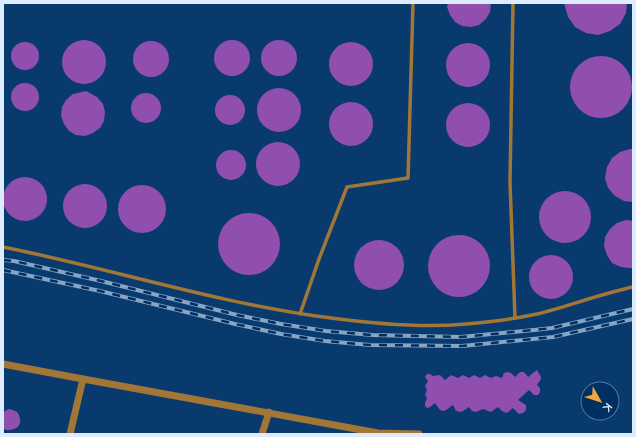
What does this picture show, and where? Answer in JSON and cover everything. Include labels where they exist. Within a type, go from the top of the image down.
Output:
[{"type":"street","points":[[3,364],[378,433],[419,434]]},
{"type":"street","points":[[70,434],[83,379]]},
{"type":"street","points":[[262,434],[269,412]]},
{"type":"lane","points":[[300,314],[346,188],[408,178],[413,3]]},
{"type":"lane","points":[[513,3],[510,182],[515,318]]},
{"type":"lane","points":[[3,247],[43,255],[267,308],[355,322],[396,325],[466,324],[515,318],[537,314],[633,286]]},
{"type":"building","points":[[448,3],[491,3],[490,12],[486,19],[479,25],[471,27],[462,26],[455,22],[447,7]]},
{"type":"building","points":[[564,3],[627,3],[626,13],[620,24],[610,31],[598,35],[586,33],[575,27],[568,17]]},
{"type":"building","points":[[84,40],[96,44],[102,50],[106,62],[102,74],[96,80],[84,84],[72,80],[66,74],[62,62],[66,50],[72,44]]},
{"type":"building","points":[[232,40],[245,45],[250,58],[245,71],[232,76],[219,71],[214,58],[219,45]]},
{"type":"building","points":[[279,40],[292,45],[297,58],[292,71],[279,76],[266,71],[261,58],[266,45]]},
{"type":"building","points":[[151,41],[164,46],[169,59],[164,72],[151,77],[138,72],[133,59],[138,46]]},
{"type":"building","points":[[25,42],[35,46],[39,56],[35,66],[25,70],[15,66],[11,56],[15,46]]},
{"type":"building","points":[[351,42],[363,46],[369,52],[373,64],[369,76],[363,82],[351,86],[339,82],[333,76],[329,64],[333,52],[339,46]]},
{"type":"building","points":[[468,43],[480,47],[486,53],[490,65],[486,77],[480,83],[468,87],[456,83],[450,77],[446,65],[450,53],[456,47]]},
{"type":"building","points":[[601,56],[613,58],[623,65],[630,75],[632,87],[630,99],[623,109],[613,116],[601,118],[589,116],[579,109],[572,99],[570,87],[572,75],[579,65],[589,58]]},
{"type":"building","points":[[25,83],[35,87],[39,97],[35,107],[25,111],[15,107],[11,97],[15,87]]},
{"type":"building","points":[[279,88],[291,92],[297,98],[301,110],[297,122],[291,128],[279,132],[267,128],[261,122],[257,110],[261,98],[267,92]]},
{"type":"building","points":[[86,91],[97,97],[103,104],[105,112],[104,121],[100,128],[93,133],[85,136],[76,135],[69,131],[64,124],[61,116],[62,107],[66,100],[73,94]]},
{"type":"building","points":[[146,93],[156,98],[161,108],[156,118],[146,123],[136,118],[131,108],[136,98]]},
{"type":"building","points":[[230,95],[240,100],[245,110],[240,120],[230,125],[220,120],[215,110],[220,100]]},
{"type":"building","points":[[351,102],[363,106],[369,112],[373,124],[369,136],[363,142],[351,146],[339,142],[333,136],[329,124],[333,112],[339,106]]},
{"type":"building","points":[[468,103],[480,107],[486,113],[490,125],[486,137],[480,143],[468,147],[456,143],[450,137],[446,125],[450,113],[456,107]]},
{"type":"building","points":[[278,142],[290,146],[296,152],[300,164],[296,176],[290,182],[278,186],[266,182],[260,176],[256,164],[260,152],[266,146]]},
{"type":"building","points":[[633,149],[633,202],[624,201],[615,196],[608,188],[605,178],[607,167],[612,158],[620,152]]},
{"type":"building","points":[[231,150],[237,151],[245,159],[245,171],[237,179],[231,180],[225,179],[217,171],[216,165],[217,159],[225,151]]},
{"type":"building","points":[[25,177],[37,181],[43,187],[47,199],[43,211],[37,217],[25,221],[13,217],[7,211],[3,199],[7,187],[13,181]]},
{"type":"building","points":[[85,184],[97,188],[103,194],[107,206],[103,218],[97,224],[85,228],[73,224],[67,218],[63,206],[67,194],[73,188]]},
{"type":"building","points":[[142,185],[151,187],[159,192],[164,200],[166,209],[164,218],[159,226],[151,231],[142,233],[133,231],[125,226],[120,218],[118,209],[120,200],[125,192],[133,187]]},
{"type":"building","points":[[565,191],[575,193],[583,199],[589,207],[591,217],[589,227],[583,235],[575,241],[565,243],[555,241],[547,235],[541,227],[539,217],[541,207],[547,199],[555,193]]},
{"type":"building","points":[[249,213],[261,215],[271,222],[278,232],[280,244],[278,256],[271,266],[261,273],[249,275],[237,273],[227,266],[220,256],[218,244],[220,232],[227,222],[237,215]]},
{"type":"building","points":[[626,220],[633,221],[633,268],[621,267],[612,263],[604,246],[605,237],[610,229],[617,223]]},
{"type":"building","points":[[459,235],[471,237],[481,244],[488,254],[490,266],[488,278],[481,288],[471,295],[459,297],[447,295],[437,288],[430,278],[428,266],[430,254],[437,244],[447,237]]},
{"type":"building","points":[[379,240],[388,242],[399,251],[404,265],[402,274],[393,285],[379,290],[370,288],[359,279],[354,265],[356,256],[365,245]]},
{"type":"building","points":[[551,255],[563,259],[569,265],[573,277],[569,289],[563,295],[551,299],[539,295],[533,289],[529,277],[533,265],[539,259]]},
{"type":"building","points":[[537,370],[541,377],[537,385],[540,388],[540,392],[538,395],[534,395],[529,390],[518,400],[526,405],[526,410],[523,413],[519,414],[513,408],[506,413],[498,407],[491,412],[483,409],[476,412],[472,411],[469,407],[461,412],[456,411],[453,405],[444,411],[440,410],[435,403],[427,408],[425,406],[427,398],[425,395],[427,390],[425,386],[428,381],[425,377],[427,374],[433,376],[440,375],[445,380],[451,375],[458,378],[463,375],[469,378],[474,375],[480,378],[485,375],[491,378],[496,376],[502,378],[504,373],[508,372],[515,377],[520,372],[524,372],[528,377]]},
{"type":"building","points":[[9,409],[17,412],[20,423],[18,427],[14,429],[6,430],[3,428],[3,412]]},
{"type":"railway","points":[[3,260],[14,261],[101,281],[237,315],[281,324],[326,331],[372,335],[461,337],[534,330],[552,328],[633,309]]},
{"type":"railway","points":[[3,270],[100,291],[281,334],[325,341],[370,345],[462,346],[553,337],[633,319]]}]
